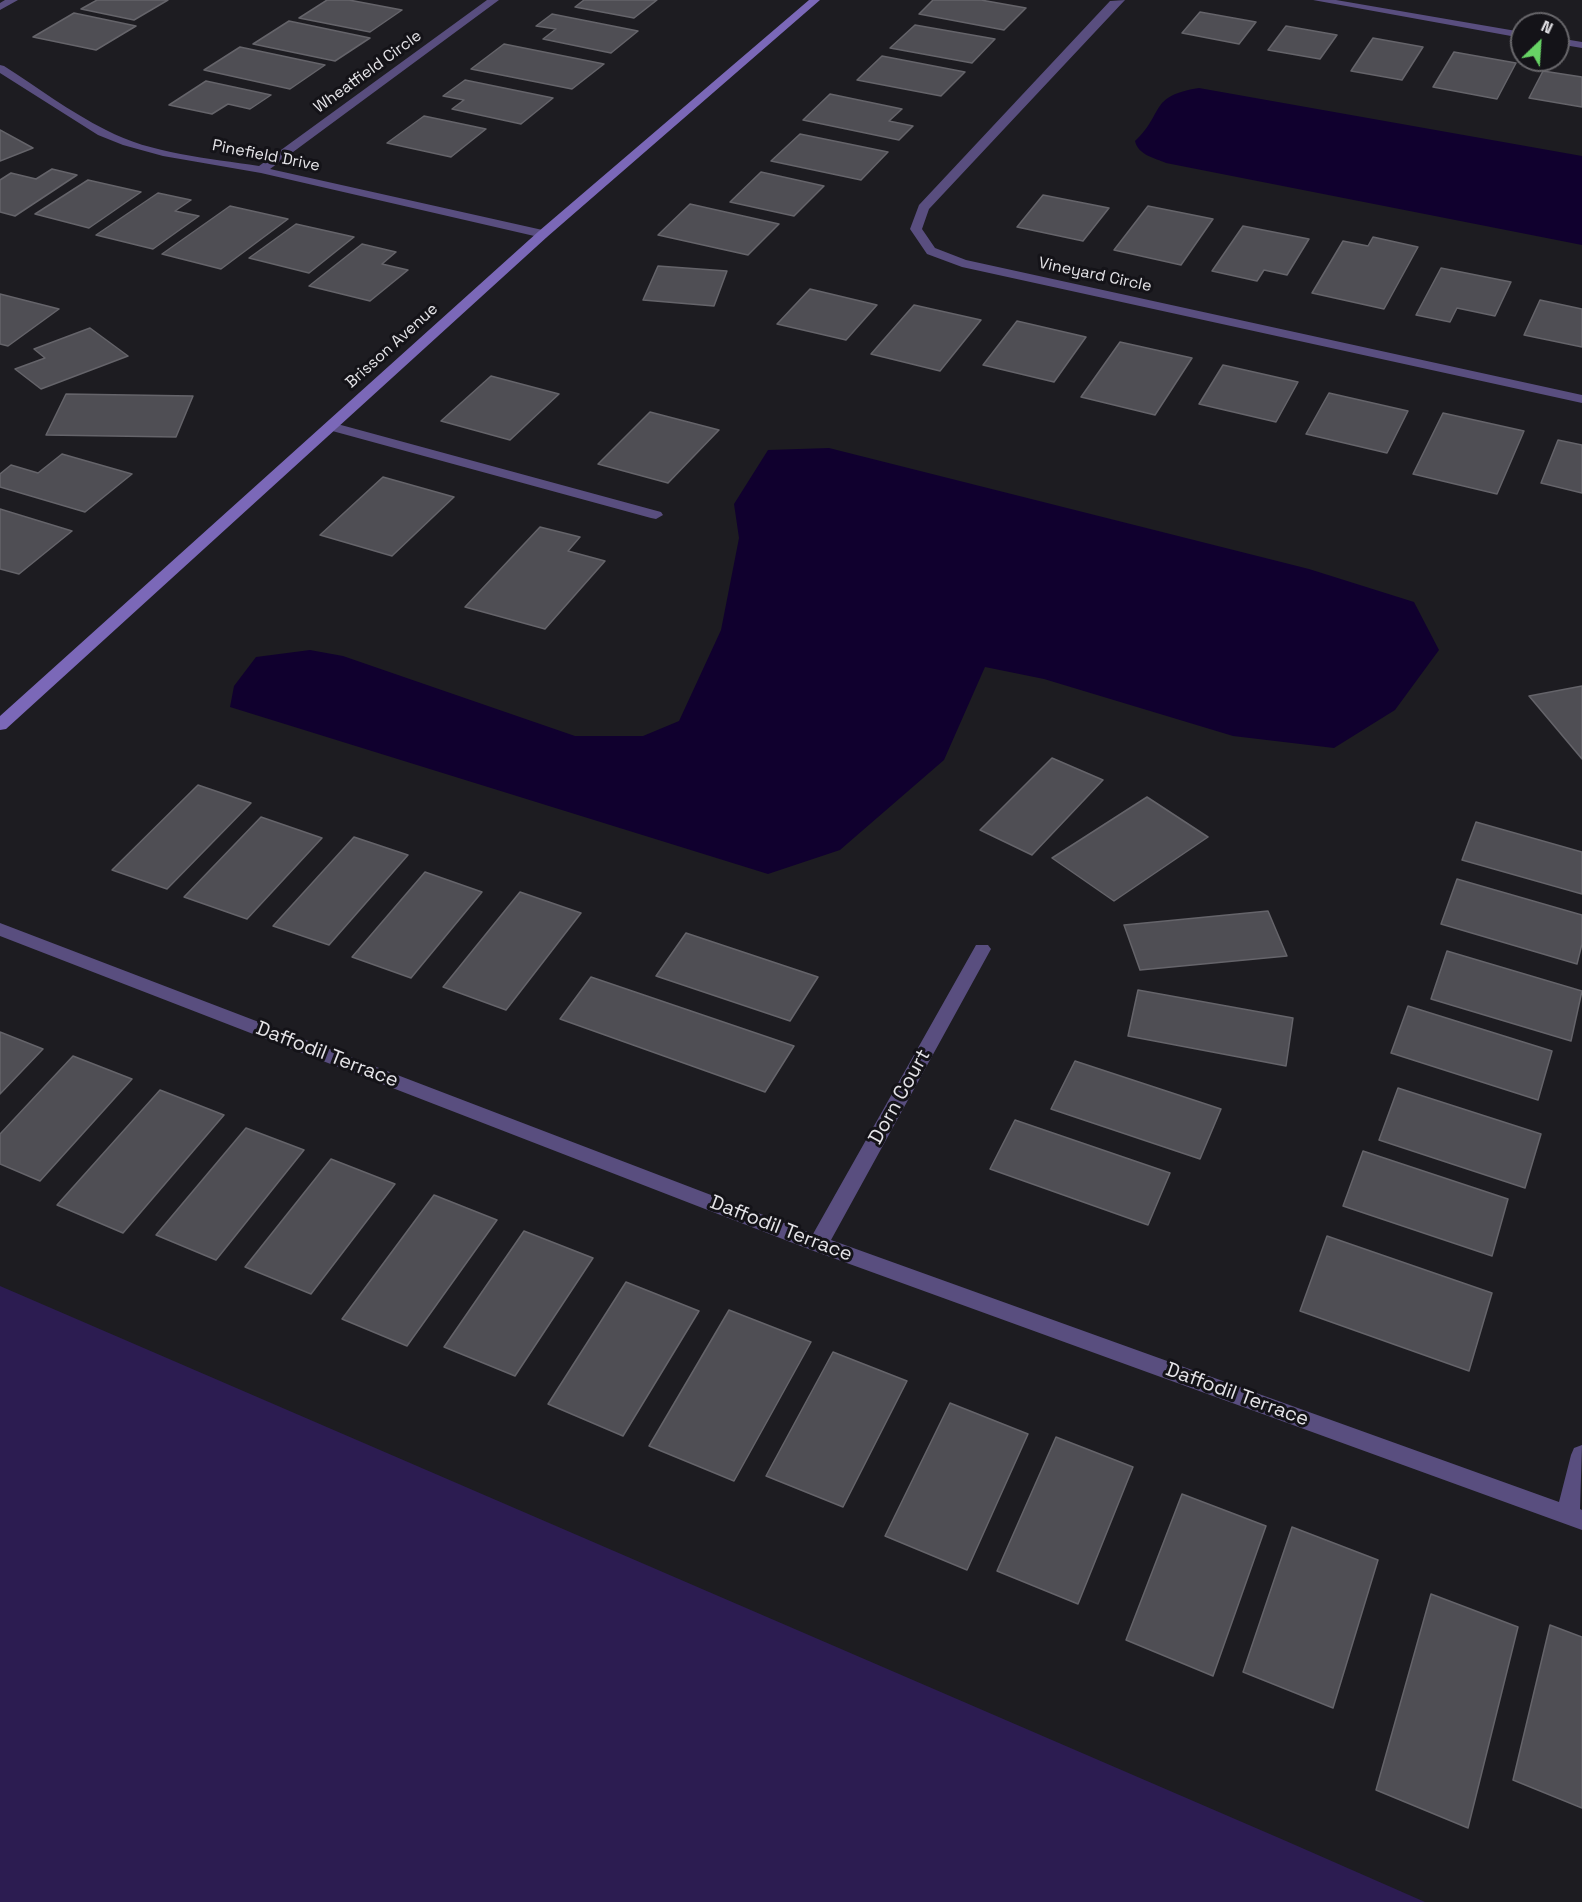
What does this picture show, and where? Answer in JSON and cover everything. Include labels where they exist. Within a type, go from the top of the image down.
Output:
[{"type":"street","points":[[0,7],[13,0]]},
{"type":"street","name":"Wheatfield Circle","points":[[261,170],[494,0]]},
{"type":"street","name":"Brisson Avenue","points":[[0,725],[543,234],[815,0]]},
{"type":"street","name":"Vineyard Circle","points":[[1120,0],[1114,3],[922,208],[916,229],[931,251],[962,263],[1582,399]]},
{"type":"street","points":[[1318,0],[1510,33]]},
{"type":"street","name":"Pinefield Drive","points":[[0,68],[102,133],[127,143],[163,153],[261,170],[543,234]]},
{"type":"street","points":[[330,426],[656,515]]},
{"type":"street","name":"Daffodil Terrace","points":[[0,929],[818,1244],[1575,1517],[1582,1455]]},
{"type":"street","name":"Dorn Court","points":[[818,1244],[982,949]]},
{"type":"shaded area","points":[[1199,88],[1582,156],[1582,245],[1166,163],[1140,150],[1135,141],[1164,101],[1183,91]]},
{"type":"shaded area","points":[[829,448],[1309,569],[1414,602],[1439,650],[1395,710],[1334,748],[1233,736],[1044,679],[985,667],[944,760],[840,850],[768,874],[230,707],[234,686],[256,657],[310,650],[343,656],[575,736],[643,736],[679,721],[721,630],[739,538],[734,504],[768,450]]},
{"type":"shaded area","points":[[0,1286],[1286,1841],[1425,1902],[0,1902]]},
{"type":"building","points":[[97,0],[168,0],[134,20],[81,9]]},
{"type":"building","points":[[327,0],[349,0],[402,10],[370,32],[299,18]]},
{"type":"building","points":[[584,0],[657,0],[634,18],[575,7]]},
{"type":"building","points":[[933,0],[981,0],[1026,8],[1004,30],[919,14]]},
{"type":"building","points":[[1200,12],[1256,22],[1239,44],[1182,33]]},
{"type":"building","points":[[74,13],[136,26],[96,50],[33,37]]},
{"type":"building","points":[[552,14],[638,31],[611,53],[543,39],[556,29],[536,26]]},
{"type":"building","points":[[289,21],[370,38],[335,61],[253,44]]},
{"type":"building","points":[[915,25],[995,39],[972,63],[890,48]]},
{"type":"building","points":[[1286,26],[1337,35],[1320,59],[1268,50]]},
{"type":"building","points":[[1373,38],[1423,47],[1402,80],[1351,71]]},
{"type":"building","points":[[504,44],[604,64],[572,89],[471,69]]},
{"type":"building","points":[[240,47],[325,65],[290,89],[204,70]]},
{"type":"building","points":[[1454,52],[1510,62],[1511,72],[1497,99],[1433,87]]},
{"type":"building","points":[[882,56],[965,72],[941,96],[857,80]]},
{"type":"building","points":[[1542,72],[1582,77],[1582,107],[1529,98]]},
{"type":"building","points":[[465,80],[553,98],[521,124],[452,109],[464,100],[443,96]]},
{"type":"building","points":[[206,81],[271,95],[250,109],[228,104],[212,114],[169,105]]},
{"type":"building","points":[[830,94],[902,109],[889,121],[913,126],[899,140],[803,120]]},
{"type":"building","points":[[424,116],[486,129],[451,157],[387,143]]},
{"type":"building","points":[[0,130],[33,148],[0,161]]},
{"type":"building","points":[[800,134],[888,152],[861,180],[771,161]]},
{"type":"building","points":[[52,169],[77,175],[15,216],[0,212],[0,180],[11,173],[36,179]]},
{"type":"building","points":[[761,172],[824,186],[794,216],[730,202]]},
{"type":"building","points":[[88,180],[141,192],[89,228],[35,214]]},
{"type":"building","points":[[158,193],[191,200],[175,211],[199,216],[153,249],[96,235]]},
{"type":"building","points":[[1043,195],[1109,208],[1083,241],[1017,227]]},
{"type":"building","points":[[690,204],[779,224],[748,255],[658,235]]},
{"type":"building","points":[[230,206],[288,219],[221,269],[162,254]]},
{"type":"building","points":[[1148,206],[1213,219],[1181,265],[1114,250]]},
{"type":"building","points":[[296,224],[354,237],[309,273],[249,258]]},
{"type":"building","points":[[1243,226],[1309,239],[1287,275],[1264,270],[1257,281],[1212,271]]},
{"type":"building","points":[[1373,237],[1418,247],[1384,309],[1312,293],[1343,241],[1368,246]]},
{"type":"building","points":[[362,244],[396,252],[382,264],[408,270],[370,301],[309,286]]},
{"type":"building","points":[[658,266],[727,271],[714,306],[643,300]]},
{"type":"building","points":[[1441,268],[1511,282],[1495,316],[1457,308],[1450,322],[1416,315]]},
{"type":"building","points":[[810,289],[877,305],[846,340],[777,324]]},
{"type":"building","points":[[0,294],[59,309],[8,346],[0,344]]},
{"type":"building","points":[[1540,300],[1582,309],[1582,347],[1524,335]]},
{"type":"building","points":[[914,305],[981,320],[940,371],[871,354]]},
{"type":"building","points":[[1017,321],[1086,337],[1054,382],[983,365]]},
{"type":"building","points":[[90,328],[128,356],[41,389],[15,369],[45,358],[34,349]]},
{"type":"building","points":[[1120,342],[1192,358],[1155,415],[1081,397]]},
{"type":"building","points":[[1223,365],[1298,382],[1276,422],[1199,404]]},
{"type":"building","points":[[491,376],[559,394],[510,440],[441,421]]},
{"type":"building","points":[[1329,393],[1408,411],[1387,453],[1306,434]]},
{"type":"building","points":[[66,394],[193,396],[176,437],[46,435]]},
{"type":"building","points":[[650,412],[719,430],[668,483],[598,464]]},
{"type":"building","points":[[1443,413],[1524,431],[1497,494],[1413,474]]},
{"type":"building","points":[[1558,440],[1582,445],[1582,493],[1541,483]]},
{"type":"building","points":[[62,454],[132,474],[85,512],[0,487],[0,474],[11,465],[38,473]]},
{"type":"building","points":[[383,477],[454,497],[392,556],[320,535]]},
{"type":"building","points":[[0,509],[72,531],[19,574],[0,569]]},
{"type":"building","points":[[540,527],[580,537],[568,551],[605,561],[545,629],[465,607]]},
{"type":"building","points":[[1582,686],[1582,759],[1529,696]]},
{"type":"building","points":[[1052,758],[1103,780],[1032,855],[980,830]]},
{"type":"building","points":[[198,785],[251,803],[167,889],[112,870]]},
{"type":"building","points":[[1147,797],[1208,837],[1114,901],[1052,858]]},
{"type":"building","points":[[261,817],[322,838],[247,919],[184,897]]},
{"type":"building","points":[[1476,822],[1582,852],[1582,894],[1462,860]]},
{"type":"building","points":[[354,837],[408,855],[329,945],[273,926]]},
{"type":"building","points":[[425,872],[482,892],[411,978],[352,957]]},
{"type":"building","points":[[1457,879],[1582,915],[1582,944],[1577,964],[1441,924]]},
{"type":"building","points":[[520,892],[581,913],[506,1010],[443,987]]},
{"type":"building","points":[[1268,911],[1287,956],[1140,970],[1124,925]]},
{"type":"building","points":[[686,933],[818,977],[790,1021],[656,976]]},
{"type":"building","points":[[1447,951],[1582,991],[1571,1041],[1431,999]]},
{"type":"building","points":[[591,977],[794,1046],[765,1092],[560,1019]]},
{"type":"building","points":[[1138,990],[1293,1018],[1286,1066],[1128,1036]]},
{"type":"building","points":[[1408,1006],[1552,1051],[1538,1100],[1391,1053]]},
{"type":"building","points":[[0,1032],[43,1049],[0,1094]]},
{"type":"building","points":[[73,1056],[132,1079],[40,1181],[0,1164],[0,1134]]},
{"type":"building","points":[[1075,1061],[1221,1109],[1200,1159],[1051,1109]]},
{"type":"building","points":[[1398,1088],[1541,1134],[1525,1188],[1379,1140]]},
{"type":"building","points":[[160,1090],[224,1115],[123,1233],[57,1205]]},
{"type":"building","points":[[1015,1120],[1170,1173],[1148,1225],[990,1169]]},
{"type":"building","points":[[246,1128],[304,1150],[216,1260],[156,1235]]},
{"type":"building","points":[[1363,1151],[1508,1199],[1492,1256],[1343,1206]]},
{"type":"building","points":[[331,1159],[395,1184],[311,1294],[245,1267]]},
{"type":"building","points":[[434,1195],[497,1220],[407,1346],[342,1319]]},
{"type":"building","points":[[524,1231],[593,1258],[515,1376],[444,1347]]},
{"type":"building","points":[[1327,1236],[1492,1293],[1469,1371],[1300,1311]]},
{"type":"building","points":[[626,1282],[699,1311],[623,1436],[548,1404]]},
{"type":"building","points":[[729,1310],[811,1342],[734,1481],[649,1446]]},
{"type":"building","points":[[833,1352],[907,1381],[843,1507],[766,1476]]},
{"type":"building","points":[[950,1403],[1028,1434],[967,1570],[885,1536]]},
{"type":"building","points":[[1056,1437],[1133,1467],[1078,1604],[997,1571]]},
{"type":"building","points":[[1182,1494],[1266,1526],[1213,1676],[1126,1640]]},
{"type":"building","points":[[1292,1527],[1378,1560],[1333,1708],[1243,1672]]},
{"type":"building","points":[[1431,1594],[1518,1627],[1468,1828],[1376,1790]]},
{"type":"building","points":[[1550,1625],[1582,1637],[1582,1808],[1513,1780]]}]
